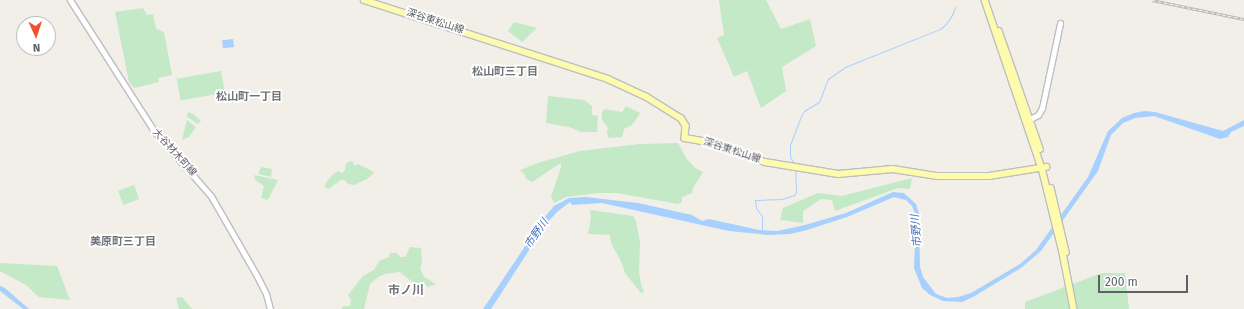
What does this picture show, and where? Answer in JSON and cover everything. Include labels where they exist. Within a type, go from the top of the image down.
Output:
[{"type":"main road","name":"大谷材木町線","points":[[70,0],[154,131],[203,184],[211,196],[260,282],[270,309]]},
{"type":"main road","name":"深谷東松山線","points":[[364,0],[608,79],[647,98],[681,118],[686,126],[685,138],[705,142],[759,160],[795,168],[838,174],[893,169],[930,175],[976,177],[1044,167]]},
{"type":"main road","points":[[985,0],[992,15],[1044,167],[1078,309]]},
{"type":"main road","points":[[989,0],[992,15]]},
{"type":"main road","points":[[1029,120],[1038,115],[1042,108],[1060,23]]},
{"type":"main road","points":[[1061,235],[1074,309]]},
{"type":"green space","points":[[719,0],[766,0],[781,29],[810,19],[816,46],[782,67],[786,91],[761,108],[747,71],[734,77],[717,38],[724,35]]},
{"type":"green space","points":[[143,8],[147,15],[153,14],[156,29],[164,32],[172,75],[158,78],[159,82],[134,88],[129,82],[115,12]]},
{"type":"green space","points":[[514,22],[537,28],[522,42],[508,31]]},
{"type":"green space","points":[[221,71],[225,93],[181,100],[177,79]]},
{"type":"green space","points":[[548,96],[584,100],[592,106],[592,115],[598,116],[597,132],[581,132],[569,127],[546,123]]},
{"type":"green space","points":[[626,106],[640,113],[639,115],[632,125],[624,129],[622,137],[608,138],[607,131],[609,129],[602,120],[602,112],[605,109],[622,112]]},
{"type":"green space","points":[[188,112],[193,114],[201,121],[198,124],[187,117]]},
{"type":"green space","points":[[187,120],[196,127],[189,137],[182,140]]},
{"type":"green space","points":[[678,143],[686,158],[695,168],[703,172],[693,188],[692,193],[682,197],[682,202],[678,204],[617,193],[598,193],[566,197],[554,203],[551,197],[561,163],[532,182],[526,179],[525,175],[520,170],[541,162],[580,151],[640,144]]},
{"type":"green space","points":[[350,161],[353,162],[355,166],[358,164],[374,173],[367,179],[354,185],[348,184],[345,180],[341,180],[328,189],[325,187],[325,184],[333,174],[338,171],[342,173],[345,170],[346,164]]},
{"type":"green space","points":[[261,167],[272,169],[271,177],[258,174]]},
{"type":"green space","points":[[254,175],[278,180],[268,200],[261,198],[264,186],[255,180]]},
{"type":"green space","points":[[912,178],[910,189],[898,188],[835,211],[832,200],[821,199],[803,211],[803,223],[780,220],[783,208],[818,193],[842,196]]},
{"type":"green space","points":[[134,185],[139,199],[123,205],[118,191]]},
{"type":"green space","points":[[590,210],[633,216],[636,221],[640,242],[639,272],[644,292],[641,293],[625,273],[621,261],[611,243],[610,235],[588,234],[591,218]]},
{"type":"green space","points":[[410,247],[421,248],[422,263],[420,268],[422,273],[424,277],[436,284],[428,287],[425,284],[420,285],[411,281],[400,272],[385,274],[378,277],[370,284],[364,309],[341,309],[344,306],[350,306],[351,300],[348,295],[363,276],[374,270],[379,261],[389,257],[390,253],[397,253],[400,257],[405,257]]},
{"type":"green space","points":[[0,263],[57,266],[70,300],[39,297],[26,285],[0,271]]},
{"type":"green space","points":[[1102,273],[1125,273],[1129,309],[1025,309],[1025,302]]},
{"type":"green space","points":[[182,297],[193,309],[179,309],[176,298]]},
{"type":"water","points":[[233,39],[234,47],[223,48],[222,40]]},
{"type":"water","name":"市野川","points":[[1144,111],[1155,112],[1223,131],[1244,120],[1244,126],[1231,132],[1228,137],[1220,139],[1154,116],[1135,118],[1123,123],[1111,135],[1098,171],[1041,251],[1021,268],[962,302],[943,301],[930,295],[922,288],[914,268],[916,216],[912,206],[906,200],[894,197],[847,217],[807,230],[790,234],[768,235],[729,231],[602,203],[572,205],[570,202],[557,212],[546,224],[491,309],[483,309],[544,218],[554,206],[569,198],[586,197],[638,203],[692,215],[702,221],[709,219],[759,230],[777,231],[805,225],[846,213],[893,192],[904,193],[916,204],[919,213],[920,267],[923,277],[936,294],[947,298],[958,297],[971,293],[1020,264],[1036,250],[1088,177],[1108,131],[1122,118]]},
{"type":"water","points":[[0,286],[5,288],[29,309],[23,309],[0,291]]},
{"type":"waterway","points":[[794,164],[790,156],[790,145],[802,114],[804,111],[819,102],[828,79],[845,67],[940,29],[946,24],[955,7]]},
{"type":"waterway","points":[[762,231],[762,216],[756,208],[755,200],[782,199],[794,195],[796,192],[795,169]]},
{"type":"railway","points":[[1152,0],[1244,19]]},
{"type":"district","name":"松山町三丁目","points":[[505,72]]},
{"type":"district","name":"松山町一丁目","points":[[249,97]]},
{"type":"district","name":"美原町三丁目","points":[[123,242]]},
{"type":"district","name":"市ノ川","points":[[406,291]]}]
